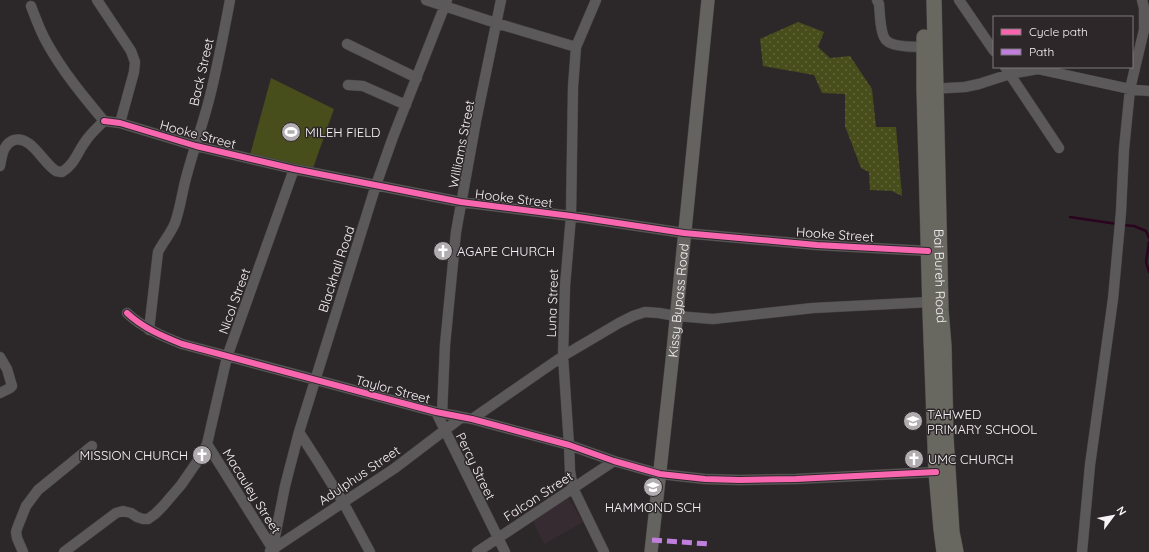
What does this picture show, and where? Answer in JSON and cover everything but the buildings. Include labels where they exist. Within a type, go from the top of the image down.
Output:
[{"type":"highway","points":[[924,0],[924,47],[930,89],[928,251],[936,472],[944,552]]},
{"type":"highway","name":"Bai Bureh Road","points":[[934,0],[930,89],[944,346],[946,437],[952,532],[956,552]]},
{"type":"main road","name":"Kissy Bypass Road","points":[[651,552],[708,0]]},
{"type":"street","points":[[97,0],[131,51],[135,62],[134,72],[120,124]]},
{"type":"street","name":"Back Street","points":[[149,330],[158,252],[176,221],[181,196],[210,96],[230,0]]},
{"type":"street","points":[[426,0],[446,3],[496,23],[576,47]]},
{"type":"street","name":"Williams Street","points":[[439,413],[451,272],[456,232],[501,0]]},
{"type":"street","name":"Luna Street","points":[[596,0],[576,47],[573,87],[571,216],[564,286],[563,356],[570,471],[573,488],[604,552]]},
{"type":"street","points":[[877,0],[879,4],[882,35],[886,41],[891,44],[924,47]]},
{"type":"street","points":[[959,0],[993,50]]},
{"type":"street","points":[[1082,552],[1090,465],[1113,299],[1130,89],[1144,30],[1144,8],[1142,0]]},
{"type":"street","name":"Blackhall Road","points":[[272,551],[298,432],[314,380],[376,185],[446,3]]},
{"type":"street","points":[[0,166],[2,153],[6,145],[13,140],[21,139],[34,148],[56,171],[62,172],[68,169],[74,162],[91,134],[104,121],[66,73],[46,43],[31,6]]},
{"type":"street","points":[[348,44],[417,78]]},
{"type":"street","points":[[930,89],[965,87],[979,84],[1008,70],[1038,69],[1130,89],[1149,91]]},
{"type":"street","points":[[1008,70],[1059,148]]},
{"type":"street","points":[[348,85],[362,86],[406,105]]},
{"type":"street","name":"Hooke Street","points":[[104,121],[120,124],[196,146],[294,169],[461,202],[571,216],[684,233],[818,245],[928,251]]},
{"type":"street","name":"Nicol Street","points":[[64,552],[116,513],[124,511],[143,520],[148,519],[163,506],[181,485],[199,459],[207,444],[227,357],[294,169]]},
{"type":"street","name":"Adulphus Street","points":[[272,551],[395,468],[444,430],[467,418],[563,356],[633,316],[645,312],[713,319],[813,308],[930,302]]},
{"type":"street","name":"Taylor Street","points":[[127,313],[135,321],[149,330],[164,338],[182,344],[439,413],[467,418],[569,445],[614,461],[660,474],[705,480],[740,480],[796,479],[936,472]]},
{"type":"street","points":[[0,357],[7,369],[12,386],[0,393]]},
{"type":"street","name":"Percy Street","points":[[439,413],[444,430],[505,552]]},
{"type":"street","points":[[298,432],[318,460],[370,552]]},
{"type":"street","name":"Macauley Street","points":[[207,444],[272,551]]},
{"type":"street","points":[[23,552],[16,532],[26,506],[38,490],[92,446]]},
{"type":"street","name":"Falcon Street","points":[[477,552],[614,461]]},
{"type":"shaded area","points":[[567,496],[583,522],[544,544],[532,519]]},
{"type":"green space","points":[[798,22],[824,32],[818,47],[830,58],[850,56],[872,89],[876,127],[896,127],[902,196],[892,191],[870,190],[869,172],[861,168],[845,126],[845,94],[822,93],[814,75],[763,66],[760,39]]},
{"type":"green space","name":"MILEH FIELD","points":[[271,78],[334,109],[312,171],[250,155]]},
{"type":"waterway","points":[[1070,217],[1117,224]]},
{"type":"waterway","points":[[1122,225],[1134,226],[1146,231],[1149,238]]},
{"type":"waterway","points":[[1149,242],[1146,262],[1149,272]]},
{"type":"marked path","points":[[652,540],[709,544]]},
{"type":"cycle path","points":[[104,121],[120,123],[196,146],[294,169],[461,202],[571,216],[684,233],[817,245],[928,251]]},
{"type":"cycle path","points":[[127,313],[160,335],[182,344],[436,412],[472,419],[569,445],[614,461],[660,474],[705,479],[740,480],[796,479],[936,472]]},
{"type":"place","name":"MILEH FIELD","points":[[291,132]]},
{"type":"place","name":"AGAPE CHURCH","points":[[443,251]]},
{"type":"place","name":"TAHWED PRIMARY SCHOOL","points":[[913,421]]},
{"type":"place","name":"MISSION CHURCH","points":[[202,455]]},
{"type":"place","name":"UMC CHURCH","points":[[914,459]]},
{"type":"place","name":"HAMMOND SCH","points":[[653,487]]}]
